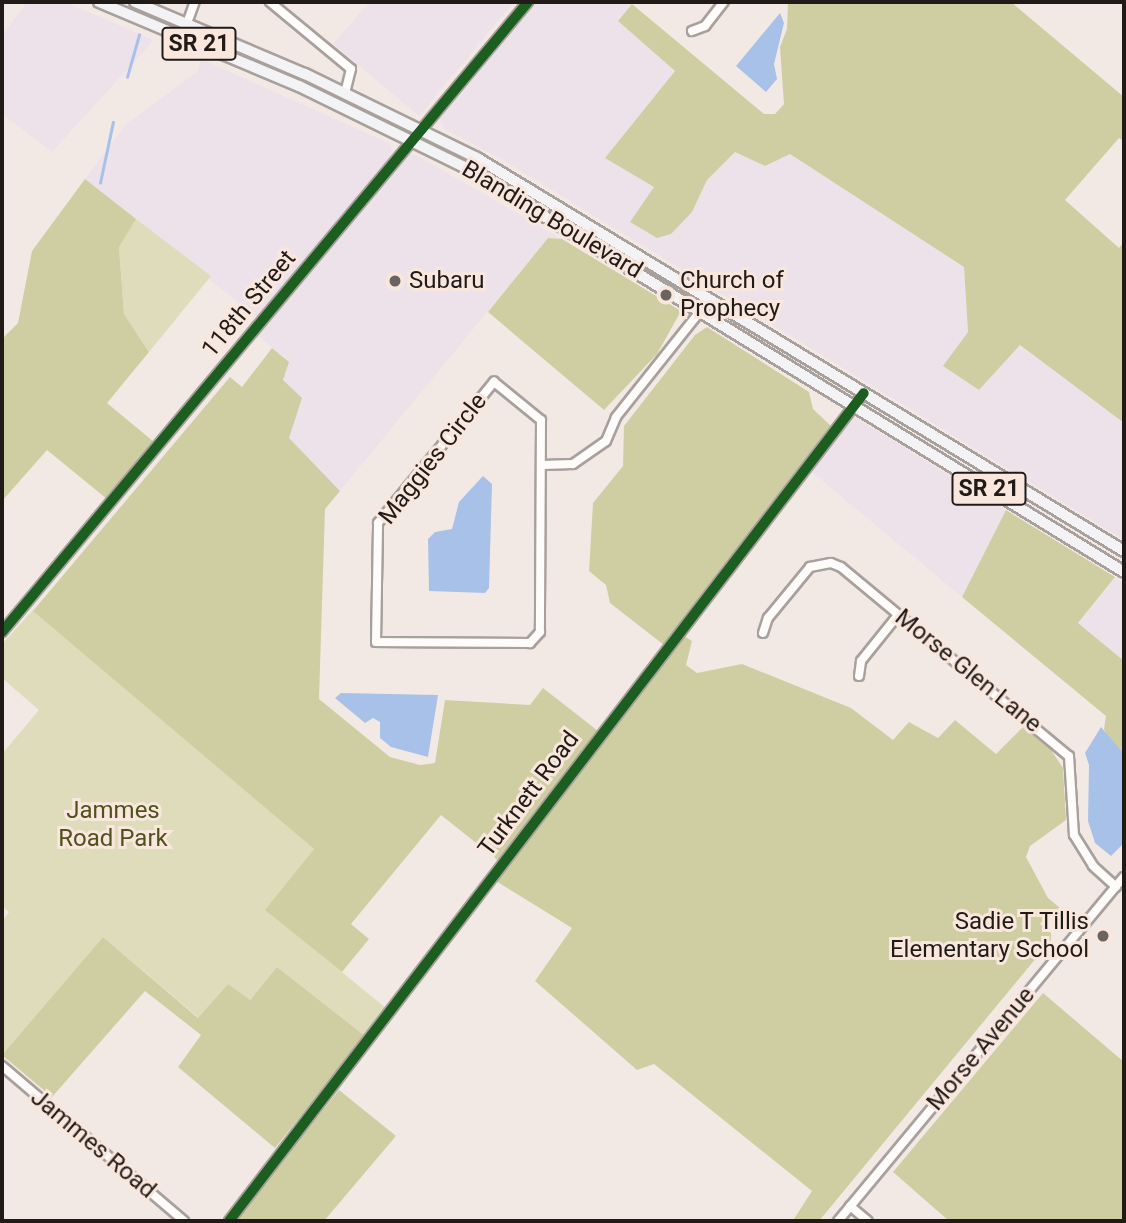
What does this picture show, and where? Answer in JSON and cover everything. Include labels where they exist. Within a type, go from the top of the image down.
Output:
[{"type":"main road","name":"Blanding Boulevard","points":[[99,2],[299,86],[413,139],[564,224],[1124,572]]},
{"type":"main road","name":"Blanding Boulevard","points":[[135,2],[305,74],[422,129],[570,212],[1124,551]]},
{"type":"main road","points":[[673,292],[714,301]]},
{"type":"main road","points":[[701,310],[744,319]]},
{"type":"main road","points":[[1000,496],[1009,481]]},
{"type":"street","points":[[182,37],[189,25],[195,2]]},
{"type":"street","points":[[270,2],[351,69],[345,93]]},
{"type":"street","name":"118th Street","points":[[2,632],[528,2]]},
{"type":"street","points":[[692,31],[705,26],[723,2]]},
{"type":"street","points":[[299,86],[305,74]]},
{"type":"street","points":[[564,224],[570,212]]},
{"type":"street","points":[[542,465],[573,464],[606,441],[616,417],[701,310]]},
{"type":"street","name":"Maggies Circle","points":[[494,382],[541,421],[542,465],[540,632],[536,638],[530,643],[376,642],[378,523],[494,382]]},
{"type":"street","name":"Turknett Road","points":[[229,1221],[864,393]]},
{"type":"street","name":"Morse Glen Lane","points":[[763,633],[768,618],[802,573],[821,563],[841,567],[1069,756],[1074,835],[1093,866],[1116,887]]},
{"type":"street","points":[[859,676],[860,661],[898,615]]},
{"type":"street","name":"Morse Avenue","points":[[838,1221],[1124,877]]},
{"type":"street","name":"Jammes Road","points":[[2,1066],[180,1220]]},
{"type":"street","points":[[850,1206],[868,1221]]},
{"type":"shaded area","points":[[27,2],[65,2],[154,40],[52,152],[2,114],[2,35]]},
{"type":"shaded area","points":[[369,2],[514,2],[419,116],[333,44]]},
{"type":"shaded area","points":[[535,2],[629,2],[632,4],[618,21],[675,71],[606,157],[655,187],[630,222],[692,212],[707,180],[736,152],[765,166],[790,154],[964,267],[968,332],[944,366],[979,390],[1020,345],[1124,423],[1124,540],[501,159],[444,129],[440,121],[445,109]]},
{"type":"shaded area","points":[[201,59],[389,143],[392,150],[388,162],[257,318],[85,179],[126,124],[197,72]]},
{"type":"shaded area","points":[[408,155],[416,155],[562,239],[548,238],[340,491],[287,438],[283,380],[289,362],[257,335]]},
{"type":"shaded area","points":[[849,418],[858,419],[1006,510],[962,597],[808,469]]},
{"type":"shaded area","points":[[1115,577],[1124,583],[1124,661],[1078,624]]},
{"type":"green space","points":[[788,2],[1011,2],[1124,97],[1124,141],[1119,138],[1065,200],[1119,248],[1124,242],[1124,423],[1020,345],[979,390],[943,366],[968,332],[964,267],[790,154],[765,166],[735,152],[707,180],[692,212],[671,234],[657,238],[630,222],[654,187],[605,158],[675,71],[618,21],[632,4],[764,114],[775,114],[784,104],[780,47],[787,29]]},
{"type":"green space","points":[[85,179],[136,219],[119,247],[124,314],[149,352],[107,403],[154,442],[107,499],[47,450],[2,501],[2,339],[18,323],[32,251]]},
{"type":"green space","points":[[136,219],[211,276],[149,352],[124,314],[119,246]]},
{"type":"green space","points":[[548,238],[562,239],[681,311],[657,354],[604,410],[488,312]]},
{"type":"green space","points":[[707,327],[809,392],[813,409],[831,426],[664,645],[610,603],[606,585],[589,571],[593,503],[623,466],[624,426],[695,335]]},
{"type":"green space","points":[[272,348],[289,362],[283,380],[302,398],[289,438],[340,491],[325,509],[319,699],[390,757],[420,765],[435,763],[445,700],[530,705],[543,688],[598,731],[500,862],[441,815],[351,924],[369,939],[342,972],[265,910],[314,849],[33,611],[230,377],[242,387]]},
{"type":"green space","points":[[1006,510],[1115,577],[1078,623],[1124,661],[1124,754],[1112,746],[1104,729],[1106,716],[962,597]]},
{"type":"green space","name":"Jammes Road Park","points":[[33,610],[314,849],[266,910],[387,1009],[365,1036],[277,967],[249,1001],[228,984],[199,1018],[103,937],[2,1055],[2,921],[9,912],[2,906],[2,754],[39,710],[2,678],[2,644]]},
{"type":"green space","points":[[683,635],[692,641],[686,665],[697,673],[742,664],[851,708],[893,740],[909,722],[938,738],[955,720],[996,754],[1023,727],[1051,750],[1063,768],[1066,820],[1030,846],[1026,857],[1048,898],[1072,918],[1060,922],[1049,913],[1040,924],[1051,933],[1051,940],[819,1221],[794,1219],[812,1191],[654,1064],[637,1070],[535,981],[572,928],[496,881]]},
{"type":"green space","points":[[103,937],[198,1018],[228,984],[250,1000],[277,967],[365,1036],[275,1148],[178,1067],[201,1035],[145,991],[52,1097],[2,1055]]},
{"type":"green space","points":[[1043,993],[1124,1062],[1124,1221],[949,1221],[893,1172]]},
{"type":"green space","points":[[339,1090],[396,1136],[324,1221],[234,1221]]},
{"type":"water","points":[[780,13],[784,23],[774,64],[777,79],[766,92],[736,66]]},
{"type":"water","points":[[483,476],[492,484],[489,588],[485,593],[429,591],[428,539],[435,532],[452,529],[459,502]]},
{"type":"water","points":[[341,693],[438,695],[428,757],[391,747],[380,738],[380,722],[373,718],[365,723],[335,698]]},
{"type":"water","points":[[1101,727],[1124,754],[1124,843],[1111,856],[1095,843],[1088,821],[1089,765],[1085,753]]},
{"type":"waterway","points":[[127,77],[139,35]]},
{"type":"waterway","points":[[100,183],[113,122]]},
{"type":"cycle path","points":[[2,632],[528,2]]},
{"type":"cycle path","points":[[229,1221],[864,393]]},
{"type":"place","name":"Subaru","points":[[395,281]]},
{"type":"place","name":"Church of Prophecy","points":[[666,295]]},
{"type":"place","name":"Sadie T Tillis Elementary School","points":[[1103,936]]}]
